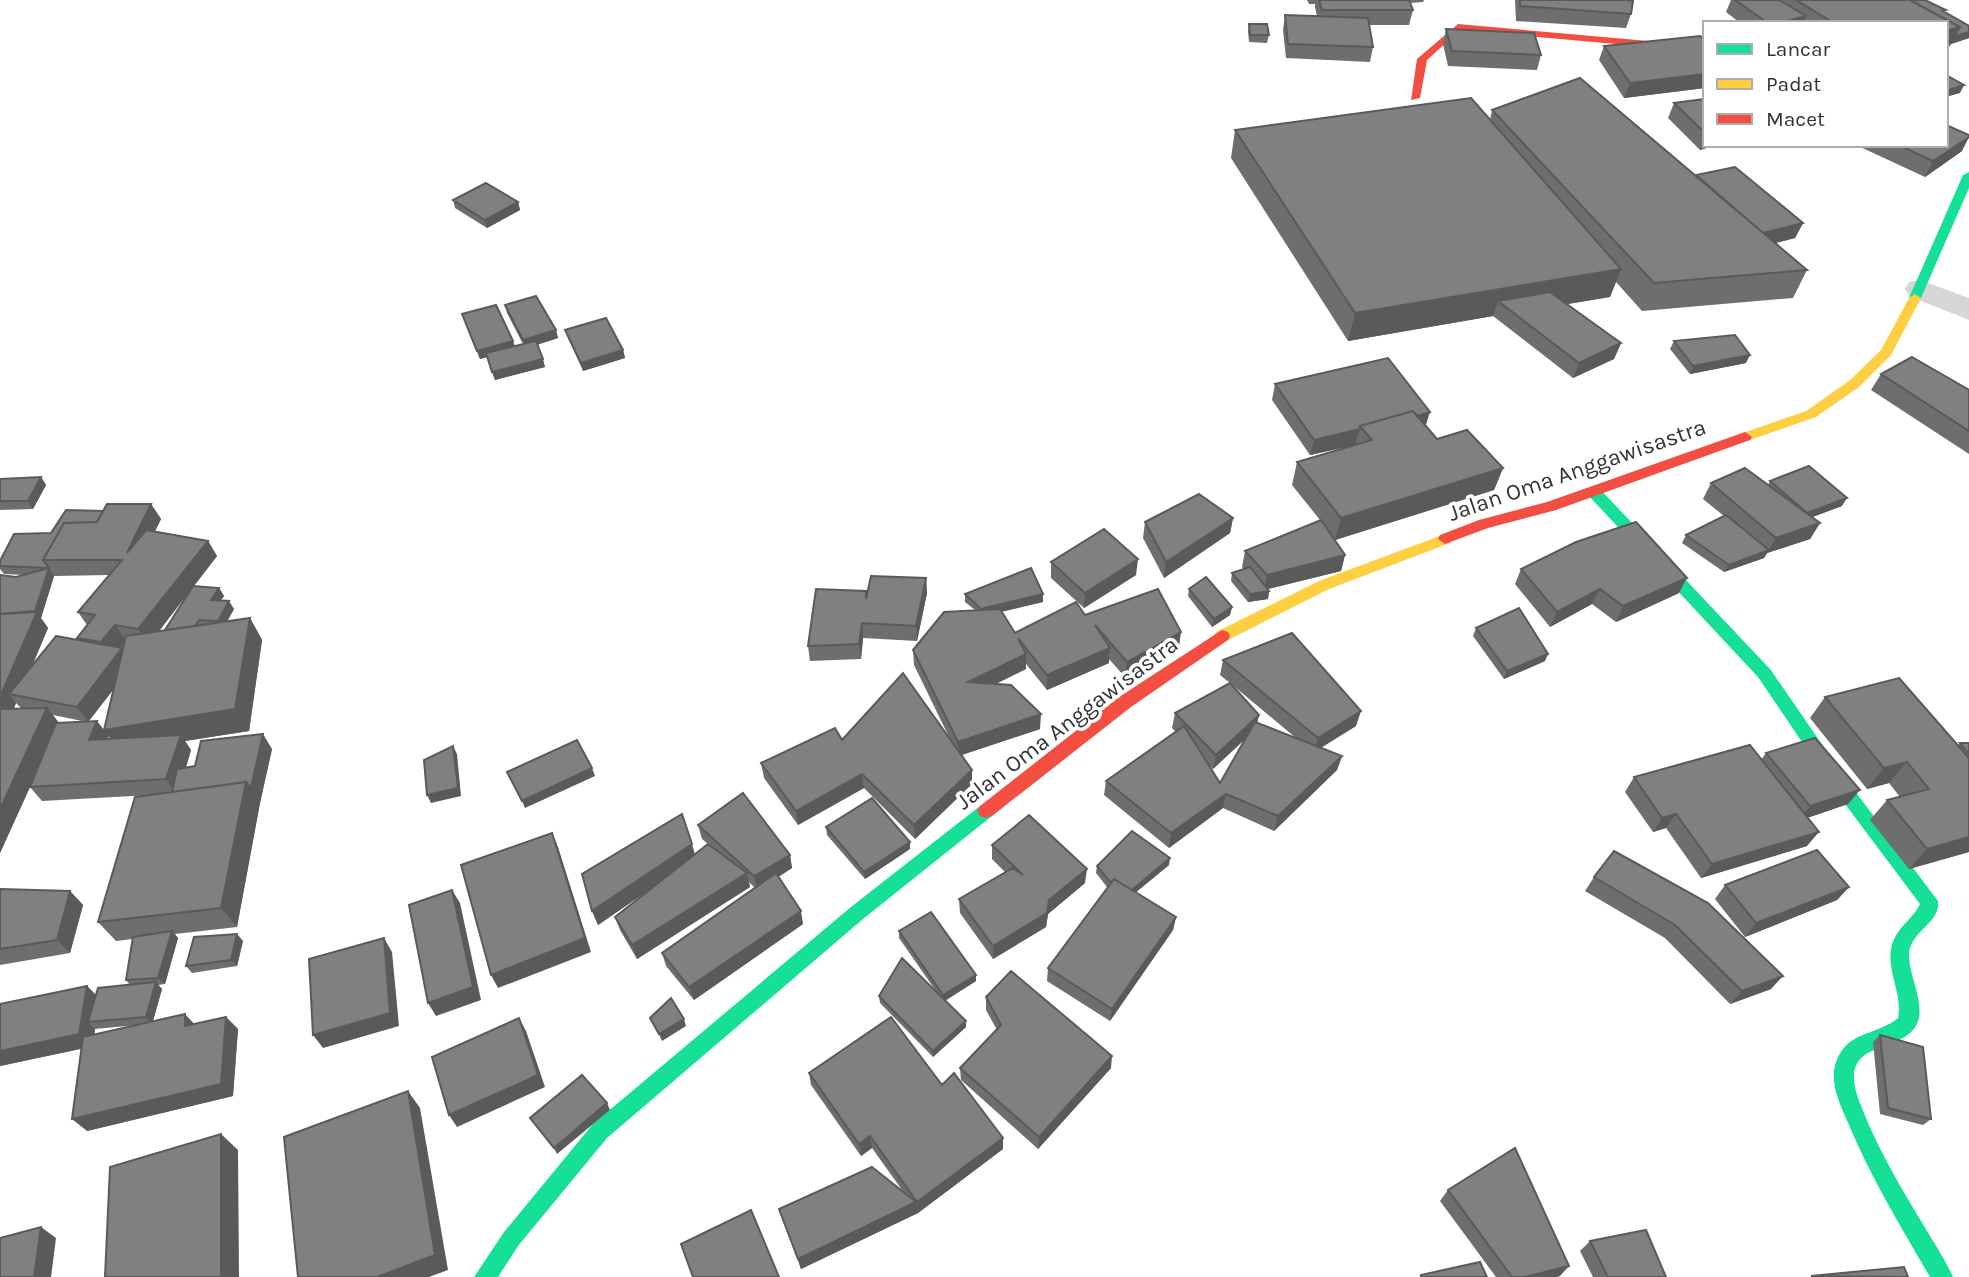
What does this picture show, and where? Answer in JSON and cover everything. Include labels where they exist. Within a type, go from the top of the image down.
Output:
[{"type":"main road","points":[[1415,98],[1422,59],[1458,27],[1703,49]]},
{"type":"main road","name":"Jalan Oma Anggawisastra","points":[[485,1277],[511,1239],[600,1131],[857,913],[1125,702],[1222,636],[1324,585],[1484,524],[1551,506],[1811,414],[1854,384],[1886,352],[1920,289],[1969,176]]},
{"type":"main road","points":[[1593,491],[1764,673],[1842,787],[1929,901],[1930,908],[1925,916],[1905,934],[1901,945],[1899,956],[1910,1013],[1906,1023],[1898,1030],[1859,1047],[1846,1059],[1842,1073],[1844,1093],[1864,1136],[1942,1277]]},
{"type":"street","points":[[1920,289],[1969,310]]},
{"type":"building","points":[[1319,0],[1409,0],[1413,10],[1322,10]]},
{"type":"building","points":[[1520,0],[1633,1],[1631,14],[1520,6]]},
{"type":"building","points":[[1735,0],[1779,0],[1806,16],[1787,21],[1765,21]]},
{"type":"building","points":[[1796,0],[1910,0],[1960,27],[1948,30],[1948,21],[1831,21]]},
{"type":"building","points":[[1910,0],[1925,0],[1946,10],[1943,11],[1969,26],[1969,32],[1955,36],[1960,27]]},
{"type":"building","points":[[1285,15],[1368,18],[1373,47],[1288,44]]},
{"type":"building","points":[[1249,24],[1267,24],[1269,35],[1250,35]]},
{"type":"building","points":[[1446,29],[1534,33],[1541,55],[1452,51]]},
{"type":"building","points":[[1700,36],[1703,39],[1703,74],[1630,83],[1604,46]]},
{"type":"building","points":[[1948,76],[1964,85],[1948,90]]},
{"type":"building","points":[[1580,78],[1807,270],[1654,283],[1492,110]]},
{"type":"building","points":[[1471,98],[1621,269],[1355,313],[1235,130]]},
{"type":"building","points":[[1703,99],[1703,131],[1674,103]]},
{"type":"building","points":[[1948,126],[1969,135],[1969,137],[1933,161],[1902,147],[1948,147]]},
{"type":"building","points":[[1735,167],[1803,223],[1763,233],[1696,175]]},
{"type":"building","points":[[486,183],[518,202],[485,220],[453,200]]},
{"type":"building","points":[[1550,292],[1621,343],[1579,363],[1498,301]]},
{"type":"building","points":[[536,296],[556,330],[523,340],[505,305]]},
{"type":"building","points":[[496,305],[513,341],[477,351],[462,314]]},
{"type":"building","points":[[606,318],[623,350],[581,363],[565,330]]},
{"type":"building","points":[[1735,335],[1750,355],[1693,366],[1674,341]]},
{"type":"building","points":[[536,341],[543,359],[492,372],[486,353]]},
{"type":"building","points":[[1912,357],[1969,390],[1969,431],[1881,374]]},
{"type":"building","points":[[1388,358],[1430,412],[1417,416],[1413,411],[1360,426],[1360,429],[1314,440],[1275,384]]},
{"type":"building","points":[[1413,411],[1437,439],[1467,430],[1503,468],[1341,518],[1297,462],[1372,440],[1360,426]]},
{"type":"building","points":[[1809,466],[1847,498],[1807,513],[1770,481]]},
{"type":"building","points":[[1745,468],[1820,523],[1776,538],[1711,483]]},
{"type":"building","points":[[41,477],[28,501],[0,501],[0,479]]},
{"type":"building","points":[[1199,494],[1233,518],[1166,562],[1145,522]]},
{"type":"building","points":[[107,504],[151,504],[127,553],[146,530],[208,541],[138,629],[115,625],[101,642],[77,638],[95,615],[78,612],[122,560],[43,560],[64,523],[97,522]]},
{"type":"building","points":[[66,510],[103,511],[97,522],[64,523],[43,560],[49,568],[0,566],[0,561],[14,534],[51,533]]},
{"type":"building","points":[[1726,515],[1769,550],[1729,565],[1686,535]]},
{"type":"building","points":[[1321,520],[1345,555],[1267,575],[1245,551]]},
{"type":"building","points":[[1636,522],[1687,578],[1623,606],[1600,589],[1557,612],[1521,569],[1576,542]]},
{"type":"building","points":[[1104,529],[1138,559],[1085,593],[1051,562]]},
{"type":"building","points":[[1250,567],[1269,591],[1250,594],[1232,573]]},
{"type":"building","points":[[49,568],[35,611],[0,614],[0,575],[16,577]]},
{"type":"building","points":[[1031,568],[1043,594],[981,609],[965,594]]},
{"type":"building","points":[[871,576],[926,578],[916,626],[862,623],[859,644],[808,646],[816,589],[866,591],[866,599]]},
{"type":"building","points":[[1206,577],[1232,607],[1214,619],[1189,589]]},
{"type":"building","points":[[193,586],[219,588],[211,600],[229,601],[218,621],[199,620],[195,626],[165,630]]},
{"type":"building","points":[[1158,589],[1181,632],[1127,662],[1095,625],[1110,648],[1047,675],[1018,638],[1026,654],[968,682],[1011,685],[1041,714],[958,742],[913,650],[944,612],[1000,609],[1015,633],[1076,602],[1085,615]]},
{"type":"building","points":[[1519,608],[1548,654],[1507,671],[1476,628]]},
{"type":"building","points":[[37,612],[0,697],[0,614]]},
{"type":"building","points":[[250,618],[235,709],[104,730],[126,636]]},
{"type":"building","points":[[1292,633],[1361,711],[1318,738],[1223,660]]},
{"type":"building","points":[[56,636],[122,648],[77,707],[9,694]]},
{"type":"building","points":[[903,673],[972,770],[914,825],[862,774],[796,811],[761,763],[835,728],[842,740]]},
{"type":"building","points":[[1899,678],[1969,758],[1969,837],[1927,849],[1887,800],[1929,789],[1907,762],[1884,768],[1825,697]]},
{"type":"building","points":[[1230,683],[1259,715],[1216,755],[1175,713]]},
{"type":"building","points":[[47,708],[0,809],[0,709]]},
{"type":"building","points":[[97,721],[89,740],[181,735],[166,779],[30,787],[56,723]]},
{"type":"building","points":[[1255,722],[1342,756],[1278,816],[1226,794],[1171,833],[1106,781],[1184,726],[1220,783]]},
{"type":"building","points":[[263,734],[251,788],[246,782],[172,792],[177,769],[195,766],[201,741]]},
{"type":"building","points":[[1815,738],[1860,790],[1810,806],[1766,753]]},
{"type":"building","points":[[577,740],[592,768],[522,801],[507,772]]},
{"type":"building","points":[[1960,743],[1969,743],[1969,754]]},
{"type":"building","points":[[1750,745],[1819,832],[1712,864],[1676,814],[1662,818],[1634,777]]},
{"type":"building","points":[[453,746],[458,788],[427,795],[424,760]]},
{"type":"building","points":[[246,782],[221,908],[98,922],[135,797]]},
{"type":"building","points":[[743,793],[790,855],[754,876],[698,825]]},
{"type":"building","points":[[872,798],[910,842],[864,872],[826,827]]},
{"type":"building","points":[[682,814],[692,844],[592,911],[582,874]]},
{"type":"building","points":[[1029,815],[1087,869],[1049,900],[1047,913],[993,946],[959,899],[1013,868],[1023,875],[992,845]]},
{"type":"building","points":[[1132,831],[1170,858],[1132,890],[1114,879],[1111,883],[1097,866]]},
{"type":"building","points":[[552,833],[585,938],[491,975],[461,865]]},
{"type":"building","points":[[708,844],[747,873],[632,945],[615,917]]},
{"type":"building","points":[[1817,850],[1849,887],[1756,923],[1725,885]]},
{"type":"building","points":[[1614,851],[1708,903],[1783,976],[1742,991],[1675,925],[1594,877]]},
{"type":"building","points":[[776,873],[801,911],[689,987],[662,953]]},
{"type":"building","points":[[1114,879],[1176,917],[1112,1009],[1048,968]]},
{"type":"building","points":[[0,889],[70,891],[57,940],[0,949]]},
{"type":"building","points":[[452,890],[473,987],[428,1003],[409,905]]},
{"type":"building","points":[[931,912],[976,975],[943,995],[899,931]]},
{"type":"building","points":[[172,931],[158,978],[126,980],[133,937]]},
{"type":"building","points":[[237,934],[231,960],[186,966],[194,937]]},
{"type":"building","points":[[384,938],[390,1013],[313,1035],[309,959]]},
{"type":"building","points":[[902,958],[966,1021],[933,1051],[879,996]]},
{"type":"building","points":[[1011,971],[1112,1056],[1039,1137],[960,1068],[1001,1025],[986,997]]},
{"type":"building","points":[[156,982],[146,1017],[88,1022],[98,988]]},
{"type":"building","points":[[87,986],[79,1034],[0,1051],[0,1004]]},
{"type":"building","points":[[671,998],[684,1019],[659,1034],[650,1018]]},
{"type":"building","points":[[185,1014],[185,1026],[226,1017],[221,1084],[72,1119],[83,1037]]},
{"type":"building","points":[[891,1017],[942,1085],[954,1073],[1003,1138],[917,1202],[870,1136],[859,1144],[809,1073]]},
{"type":"building","points":[[519,1018],[538,1075],[449,1115],[432,1057]]},
{"type":"building","points":[[1880,1035],[1923,1047],[1931,1119],[1888,1108]]},
{"type":"building","points":[[582,1075],[607,1103],[554,1148],[530,1118]]},
{"type":"building","points":[[408,1091],[435,1255],[377,1277],[298,1277],[284,1137]]},
{"type":"building","points":[[221,1134],[221,1277],[105,1277],[110,1167]]},
{"type":"building","points":[[1515,1148],[1569,1266],[1525,1277],[1512,1277],[1448,1190]]},
{"type":"building","points":[[872,1167],[916,1202],[798,1259],[779,1209]]},
{"type":"building","points":[[751,1210],[779,1277],[693,1277],[681,1244]]},
{"type":"building","points":[[41,1227],[34,1277],[0,1277],[0,1238]]},
{"type":"building","points":[[1646,1230],[1666,1277],[1608,1277],[1590,1241]]},
{"type":"building","points":[[1480,1262],[1487,1277],[1421,1277],[1421,1275]]},
{"type":"building","points":[[1904,1267],[1908,1277],[1811,1276]]},
{"type":"traffic: fast","points":[[1915,298],[1969,175]]},
{"type":"traffic: fast","points":[[1593,491],[1764,673],[1842,787],[1929,901],[1930,908],[1907,933],[1900,947],[1901,969],[1909,1002],[1907,1023],[1850,1055],[1845,1063],[1844,1080],[1851,1106],[1880,1169],[1942,1277]]},
{"type":"traffic: fast","points":[[485,1277],[511,1239],[600,1131],[857,913],[986,811]]},
{"type":"traffic: slow","points":[[1745,437],[1811,414],[1854,384],[1886,352],[1915,298]]},
{"type":"traffic: slow","points":[[1222,636],[1324,585],[1445,539]]},
{"type":"traffic: jam","points":[[1415,98],[1422,59],[1458,27],[1703,49]]},
{"type":"traffic: jam","points":[[1445,539],[1484,524],[1551,506],[1745,437]]},
{"type":"traffic: jam","points":[[986,811],[1125,702],[1222,636]]}]
